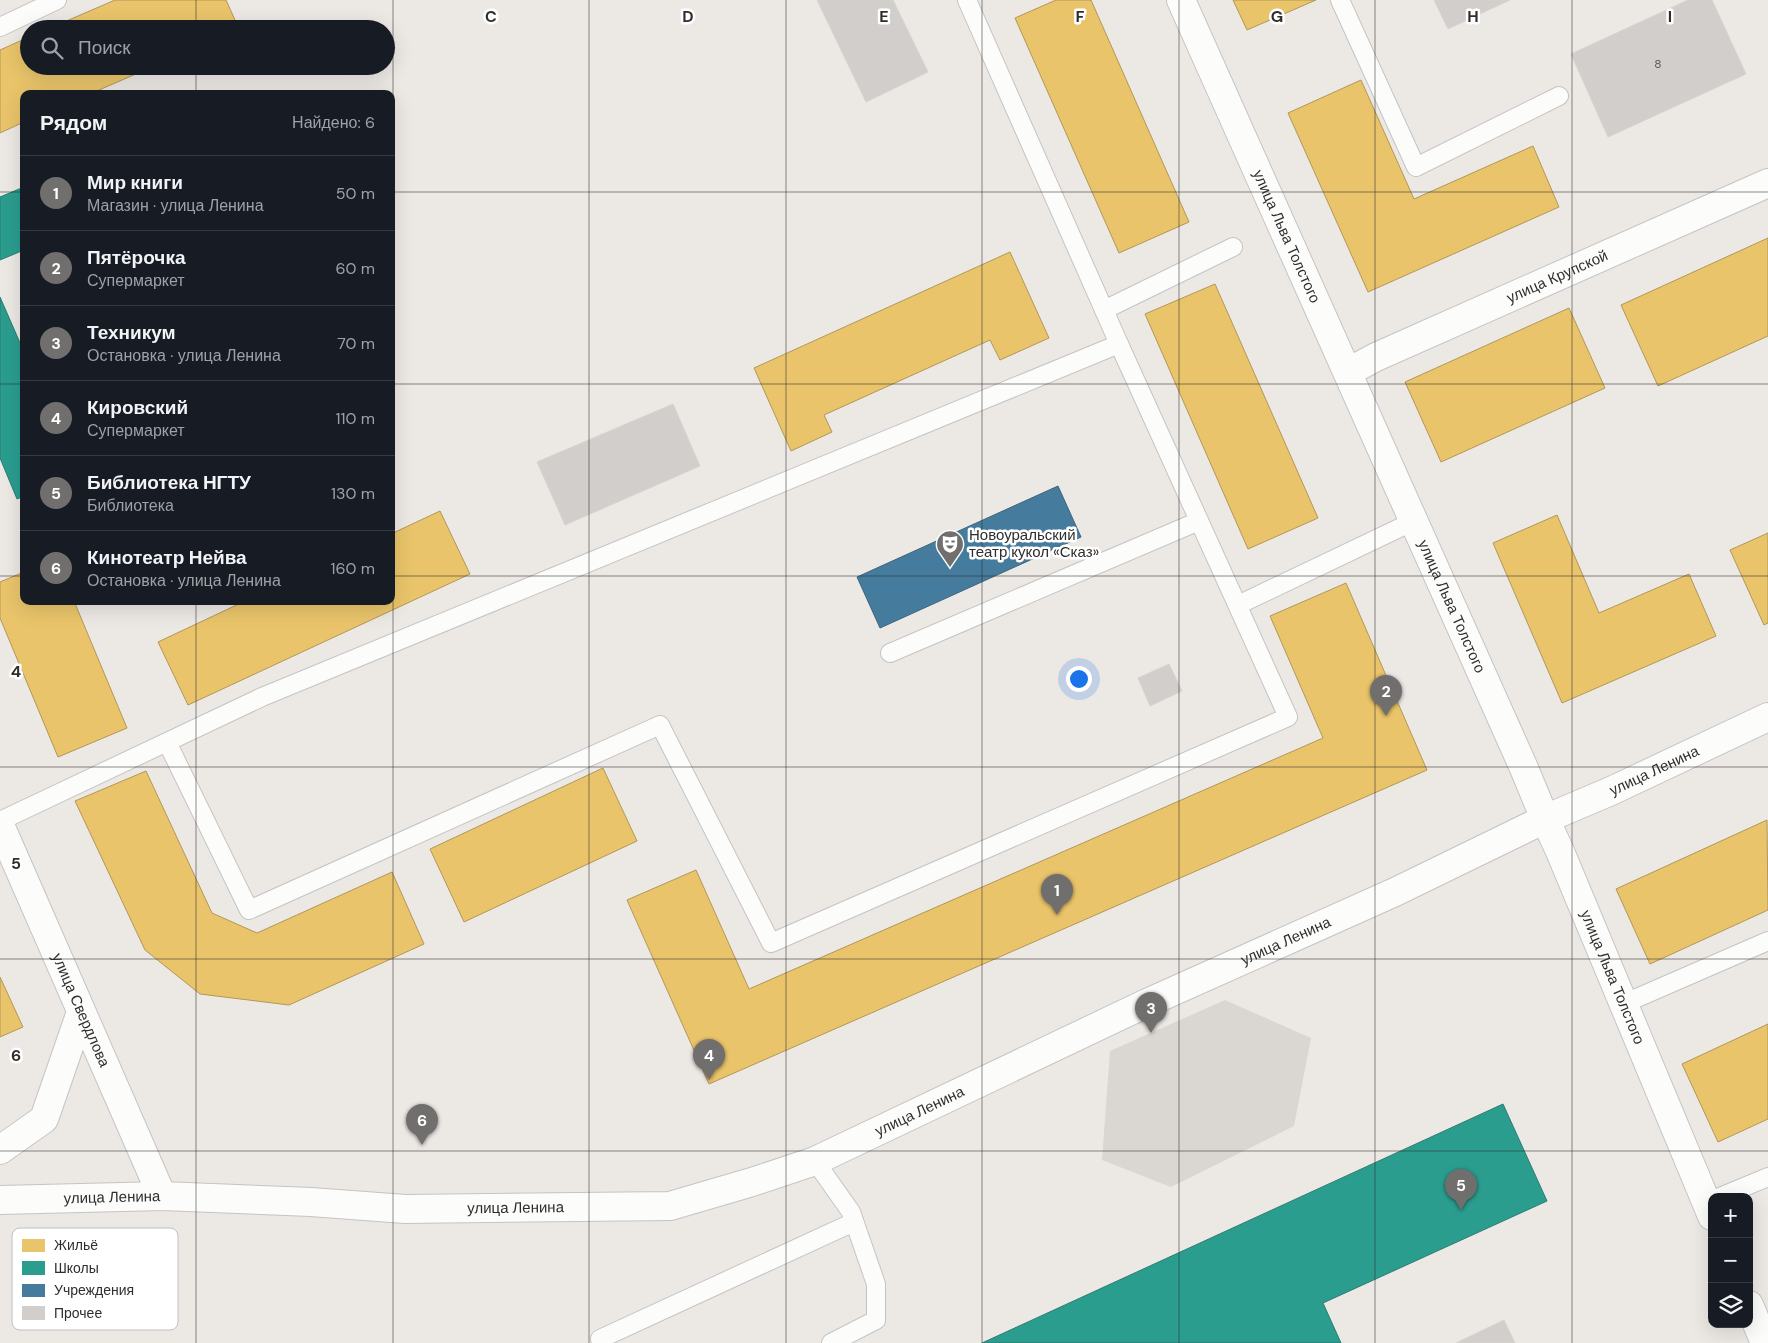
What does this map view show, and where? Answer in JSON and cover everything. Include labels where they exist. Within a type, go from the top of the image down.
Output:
[{"type":"main road","name":"улица Льва Толстого","points":[[1182,0],[1519,757],[1623,1004],[1708,1193]]},
{"type":"main road","name":"улица Крупской","points":[[1348,372],[1376,357],[1768,183]]},
{"type":"main road","name":"улица Ленина","points":[[0,1200],[162,1196],[311,1202],[405,1210],[670,1206],[815,1162],[1147,1003],[1395,892],[1545,819],[1611,791],[1768,717]]},
{"type":"main road","name":"улица Свердлова","points":[[0,825],[162,1196]]},
{"type":"main road","points":[[0,1150],[44,1119],[81,1012]]},
{"type":"main road","points":[[1753,1315],[1765,1343]]},
{"type":"lane","points":[[0,27],[57,0]]},
{"type":"lane","points":[[167,742],[249,910],[660,725],[771,943],[1288,716],[1119,344],[967,0]]},
{"type":"lane","points":[[1340,0],[1416,167],[1559,96]]},
{"type":"lane","points":[[1104,310],[1233,247]]},
{"type":"lane","points":[[0,821],[262,696],[1119,344]]},
{"type":"lane","points":[[890,654],[1199,521]]},
{"type":"lane","points":[[1238,605],[1414,521]]},
{"type":"lane","points":[[1623,1004],[1768,941]]},
{"type":"lane","points":[[815,1162],[850,1212],[876,1284],[876,1320],[831,1343]]},
{"type":"lane","points":[[1735,1193],[1768,1177]]},
{"type":"lane","points":[[600,1339],[854,1222]]},
{"type":"shaded area","points":[[1225,1000],[1311,1038],[1294,1126],[1171,1187],[1102,1160],[1110,1051]]},
{"type":"building: Жильё","points":[[115,0],[226,0],[235,20],[69,20]]},
{"type":"building: Жильё","points":[[1056,0],[1091,0],[1189,222],[1119,253],[1015,18]]},
{"type":"building: Жильё","points":[[1233,0],[1316,0],[1247,30]]},
{"type":"building: Жильё","points":[[20,41],[20,75],[133,75],[99,90],[20,90],[20,124],[0,133],[0,50]]},
{"type":"building: Жильё","points":[[1361,80],[1414,199],[1533,146],[1559,207],[1368,292],[1288,113]]},
{"type":"building: Жильё","points":[[1768,238],[1768,336],[1658,386],[1621,305]]},
{"type":"building: Жильё","points":[[1010,252],[1049,338],[1000,360],[990,340],[824,415],[832,432],[791,451],[754,368]]},
{"type":"building: Жильё","points":[[1215,284],[1318,518],[1248,549],[1145,314]]},
{"type":"building: Жильё","points":[[1569,308],[1605,388],[1441,462],[1405,382]]},
{"type":"building: Жильё","points":[[440,511],[470,574],[188,705],[158,642],[237,605],[395,605],[395,532]]},
{"type":"building: Жильё","points":[[1557,515],[1599,613],[1689,574],[1716,636],[1562,703],[1493,543]]},
{"type":"building: Жильё","points":[[1768,533],[1768,623],[1764,625],[1730,550]]},
{"type":"building: Жильё","points":[[20,574],[20,605],[76,605],[127,728],[58,757],[0,618],[0,582]]},
{"type":"building: Жильё","points":[[1346,583],[1427,770],[709,1084],[627,900],[696,870],[749,989],[1323,738],[1270,616]]},
{"type":"building: Жильё","points":[[603,768],[637,841],[464,922],[430,849]]},
{"type":"building: Жильё","points":[[146,771],[212,913],[257,933],[392,872],[424,944],[289,1005],[200,994],[145,950],[75,801]]},
{"type":"building: Жильё","points":[[1767,820],[1768,910],[1650,964],[1616,889]]},
{"type":"building: Жильё","points":[[0,977],[23,1027],[0,1037]]},
{"type":"building: Жильё","points":[[1768,1024],[1768,1119],[1718,1142],[1682,1064]]},
{"type":"building: Школы","points":[[20,189],[20,252],[0,260],[0,197]]},
{"type":"building: Школы","points":[[0,297],[20,343],[20,498],[17,499],[0,458]]},
{"type":"building: Школы","points":[[1503,1104],[1547,1201],[1323,1303],[1341,1343],[982,1343]]},
{"type":"building: Учреждения","points":[[1058,486],[1081,537],[880,628],[857,577]]},
{"type":"building: Прочее","points":[[817,0],[893,0],[928,72],[866,102]]},
{"type":"building: Прочее","points":[[1434,0],[1510,0],[1448,29]]},
{"type":"building: Прочее","points":[[1688,0],[1712,0],[1746,74],[1608,137],[1571,54]]},
{"type":"building: Прочее","points":[[673,404],[700,466],[565,525],[537,462]]},
{"type":"building: Прочее","points":[[1169,664],[1182,691],[1150,706],[1138,678]]},
{"type":"building: Прочее","points":[[1504,1320],[1515,1343],[1456,1343]]},
{"type":"place","name":"Новоуральский театр кукол «Сказ»","points":[[950,568]]},
{"type":"place","name":"Пятёрочка","points":[[1386,716]]},
{"type":"place","name":"Мир книги","points":[[1057,915]]},
{"type":"place","name":"Техникум","points":[[1151,1033]]},
{"type":"place","name":"Кировский","points":[[709,1080]]},
{"type":"place","name":"Кинотеатр Нейва","points":[[422,1145]]},
{"type":"place","name":"Библиотека НГТУ","points":[[1461,1210]]}]
